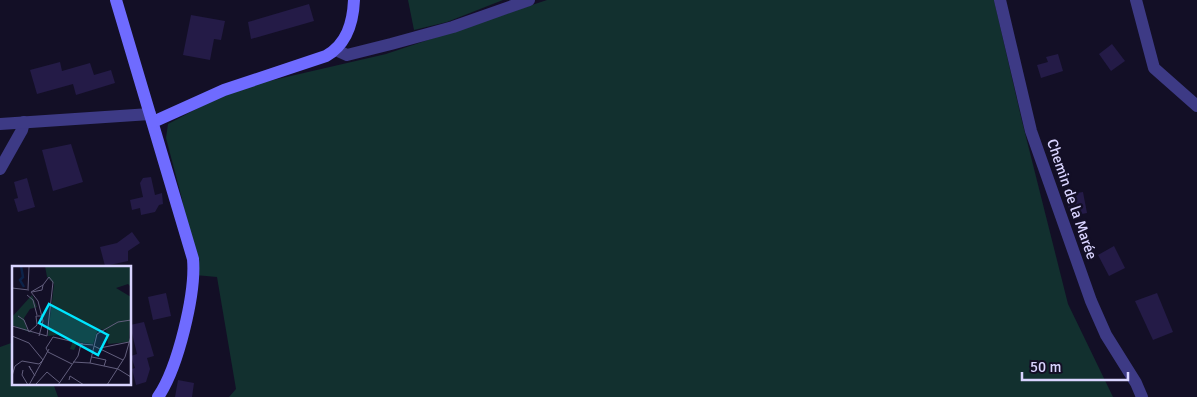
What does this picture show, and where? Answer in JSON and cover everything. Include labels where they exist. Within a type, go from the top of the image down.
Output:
[{"type":"main road","points":[[116,0],[187,235],[194,270],[190,298],[180,340],[167,381],[158,397]]},
{"type":"main road","points":[[151,118],[224,90],[326,56],[344,42],[350,26],[354,0]]},
{"type":"street","points":[[336,50],[347,55],[391,44],[453,27],[529,0]]},
{"type":"street","name":"Chemin de la Marée","points":[[1000,0],[1031,131],[1091,301],[1106,335],[1136,383],[1142,397]]},
{"type":"street","points":[[1136,0],[1154,68],[1197,106]]},
{"type":"street","points":[[0,124],[151,118]]},
{"type":"street","points":[[0,169],[22,130],[24,122]]},
{"type":"green space","points":[[408,0],[503,0],[447,22],[414,30]]},
{"type":"green space","points":[[547,0],[994,0],[1068,304],[1113,397],[229,397],[236,389],[217,277],[195,275],[182,199],[166,138],[168,124],[234,89],[386,54]]},
{"type":"green space","points":[[12,343],[12,384],[53,384],[58,397],[0,397],[0,347]]},
{"type":"building","points":[[309,4],[314,21],[251,39],[248,22]]},
{"type":"building","points":[[191,15],[225,21],[221,40],[214,39],[210,60],[183,55]]},
{"type":"building","points":[[1112,44],[1125,61],[1111,71],[1099,54]]},
{"type":"building","points":[[1058,54],[1063,71],[1041,78],[1037,65],[1048,62],[1046,57]]},
{"type":"building","points":[[60,62],[62,71],[90,63],[94,75],[111,70],[115,83],[76,95],[73,84],[37,94],[30,70]]},
{"type":"building","points":[[71,144],[83,182],[53,191],[42,150]]},
{"type":"building","points":[[151,177],[155,195],[162,193],[163,204],[159,205],[155,212],[141,215],[140,208],[132,210],[130,200],[143,197],[140,183],[143,178]]},
{"type":"building","points":[[27,178],[35,207],[18,212],[14,199],[18,198],[14,182]]},
{"type":"building","points":[[1083,192],[1087,213],[1071,216],[1065,195]]},
{"type":"building","points":[[132,232],[140,243],[128,251],[128,261],[105,266],[100,247],[117,243]]},
{"type":"building","points":[[1114,246],[1125,268],[1109,276],[1098,255]]},
{"type":"building","points":[[166,293],[171,316],[153,320],[148,297]]},
{"type":"building","points":[[1157,293],[1173,332],[1153,340],[1135,301]]},
{"type":"building","points":[[144,322],[154,356],[147,358],[150,369],[146,382],[136,385],[132,369],[135,368],[131,356],[137,354],[131,325]]},
{"type":"building","points":[[178,380],[194,383],[192,397],[175,397]]}]
